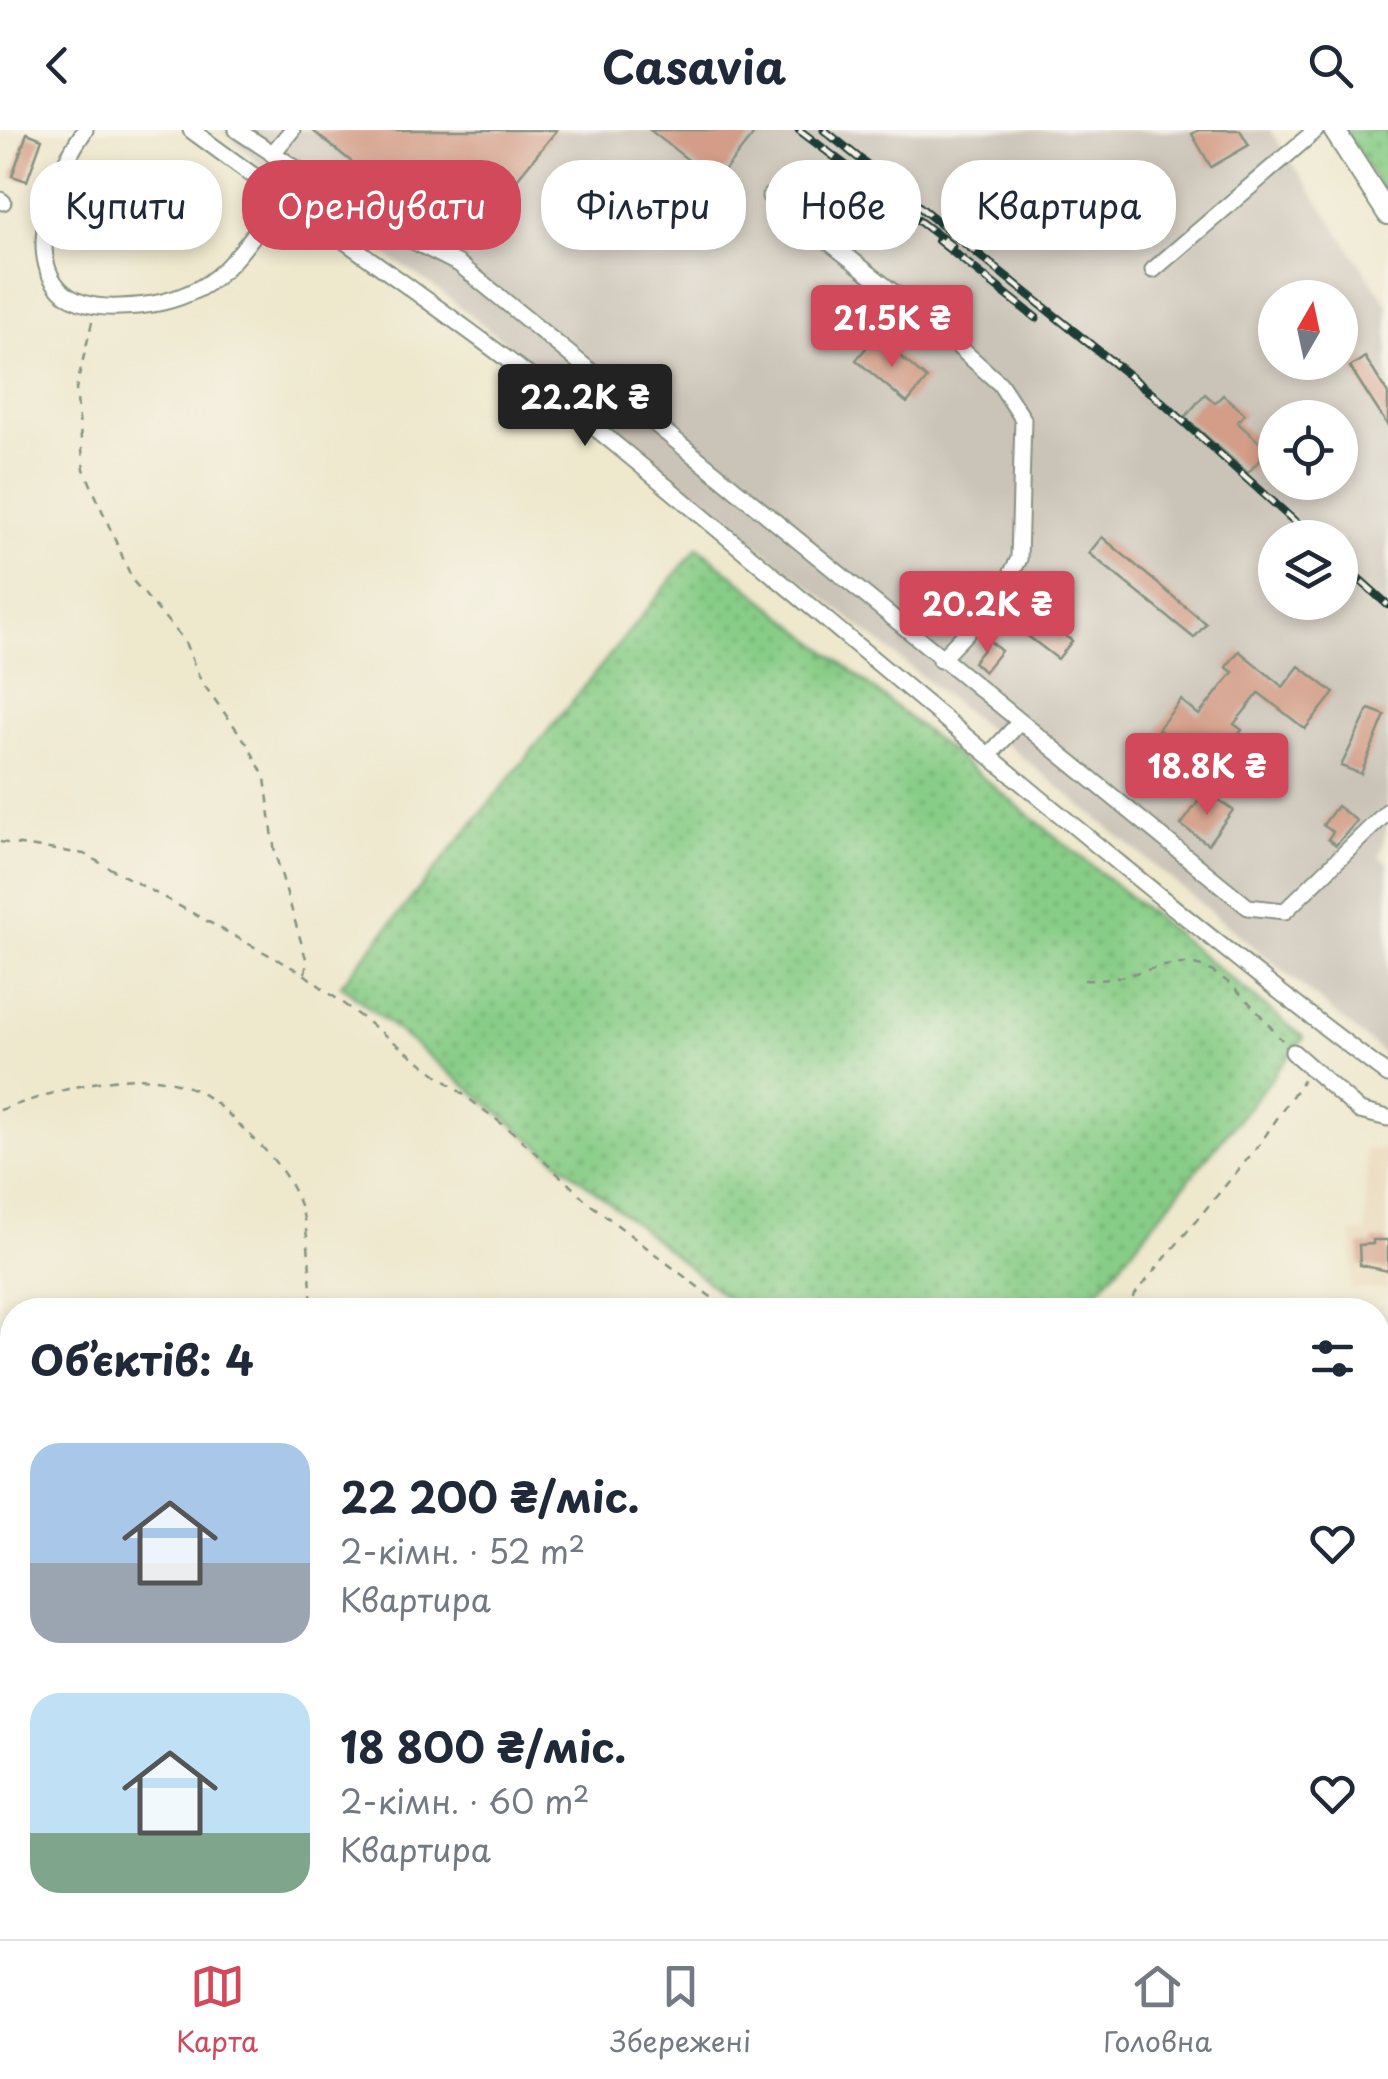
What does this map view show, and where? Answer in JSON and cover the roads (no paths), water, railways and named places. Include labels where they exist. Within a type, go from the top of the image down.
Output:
[{"type":"main road","points":[[1334,130],[1388,214]]},
{"type":"street","points":[[84,130],[55,183],[44,215],[43,247],[48,271],[60,290],[97,308],[161,305],[204,286],[242,243]]},
{"type":"street","points":[[191,130],[242,168]]},
{"type":"street","points":[[238,130],[387,228],[459,264],[1018,724],[1248,907],[1285,911],[1388,811]]},
{"type":"street","points":[[272,154],[292,130]]},
{"type":"street","points":[[1153,270],[1316,130]]},
{"type":"street","points":[[356,250],[508,358],[991,753],[1053,810],[1388,1076]]},
{"type":"street","points":[[838,250],[1000,384],[1022,419],[1018,559],[996,602],[940,660]]},
{"type":"street","points":[[991,753],[1018,724]]},
{"type":"street","points":[[1293,1052],[1360,1110],[1388,1118]]},
{"type":"railway","points":[[799,130],[941,238]]},
{"type":"railway","points":[[824,130],[1162,402],[1293,520]]},
{"type":"railway","points":[[938,240],[1036,318]]},
{"type":"railway","points":[[1358,578],[1388,605]]}]
